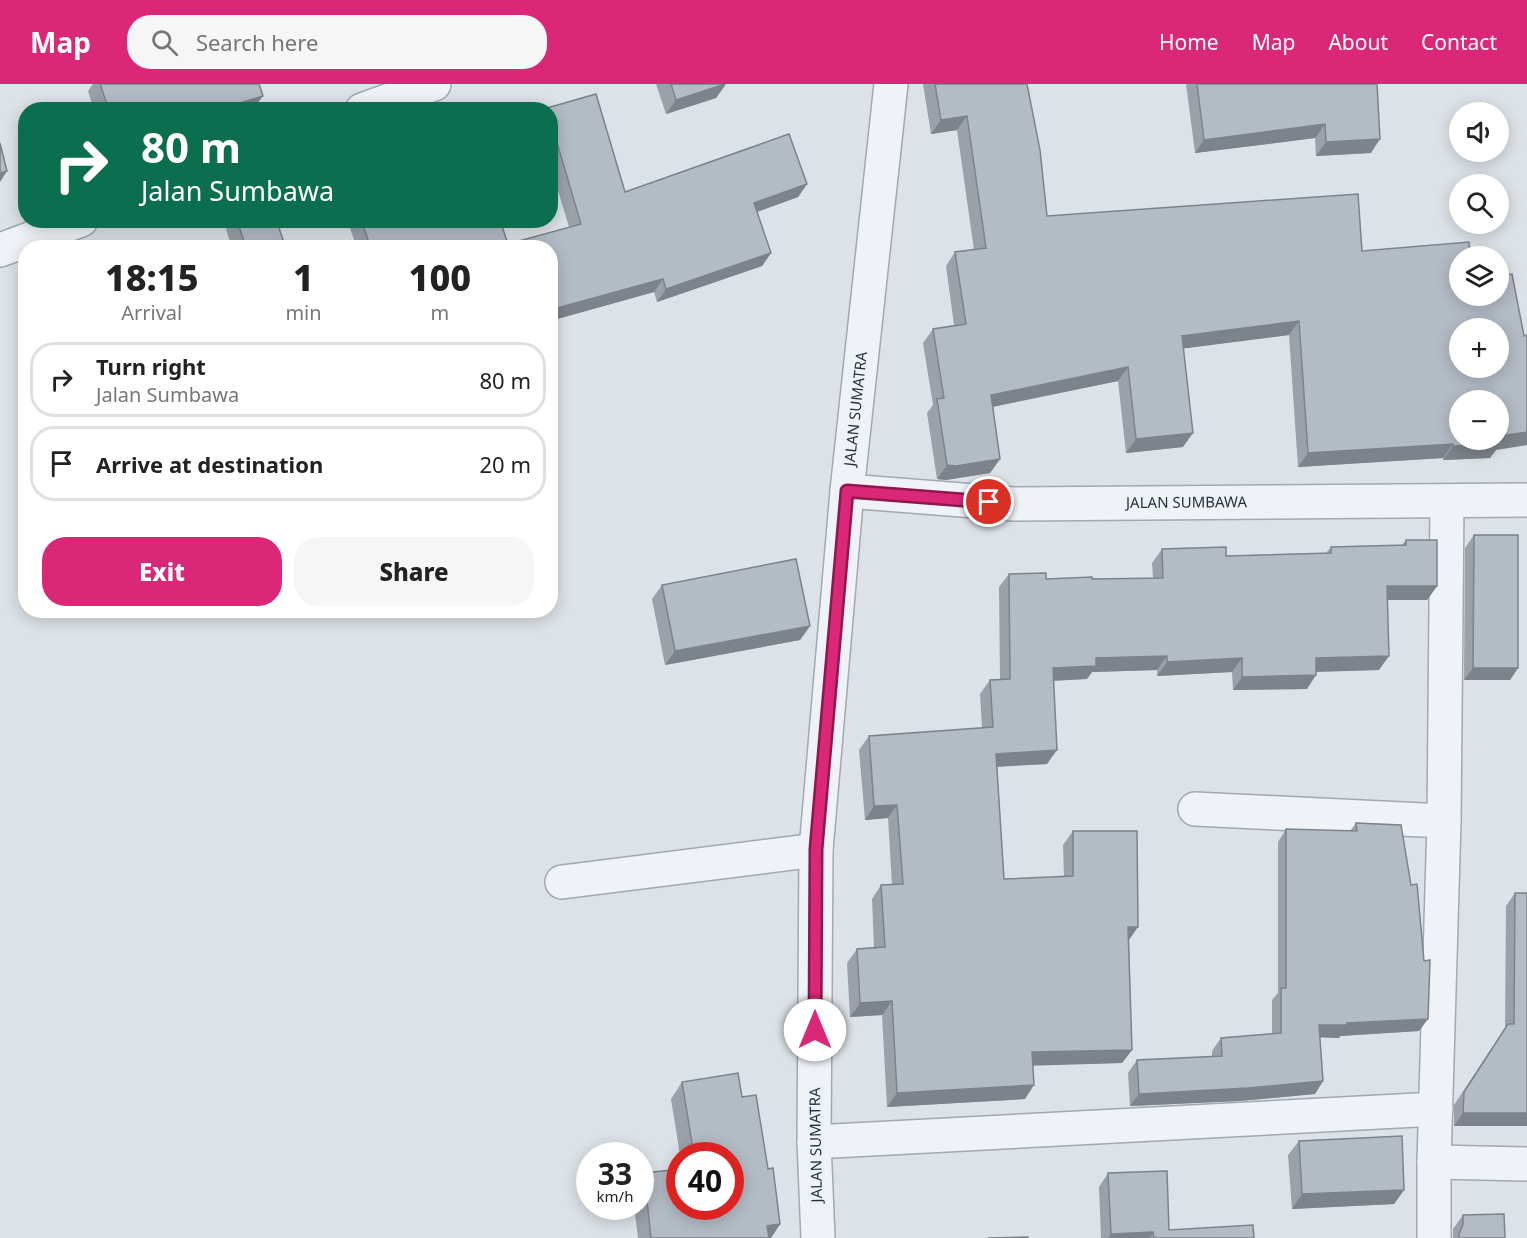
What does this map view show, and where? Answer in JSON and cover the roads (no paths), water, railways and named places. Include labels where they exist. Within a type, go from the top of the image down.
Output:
[{"type":"street","points":[[384,102],[434,84]]},
{"type":"street","name":"JALAN SUMATRA","points":[[818,1238],[814,1142],[816,849],[847,491],[891,84]]},
{"type":"street","points":[[27,240],[59,228]]},
{"type":"street","points":[[0,250],[18,243]]},
{"type":"street","name":"JALAN SUMBAWA","points":[[847,491],[1013,504],[1527,500]]},
{"type":"street","points":[[1434,1238],[1434,1162],[1444,821],[1447,501]]},
{"type":"street","points":[[1195,809],[1444,821]]},
{"type":"street","points":[[562,882],[816,849]]},
{"type":"street","points":[[814,1142],[1436,1109]]},
{"type":"street","points":[[1434,1162],[1527,1164]]}]
